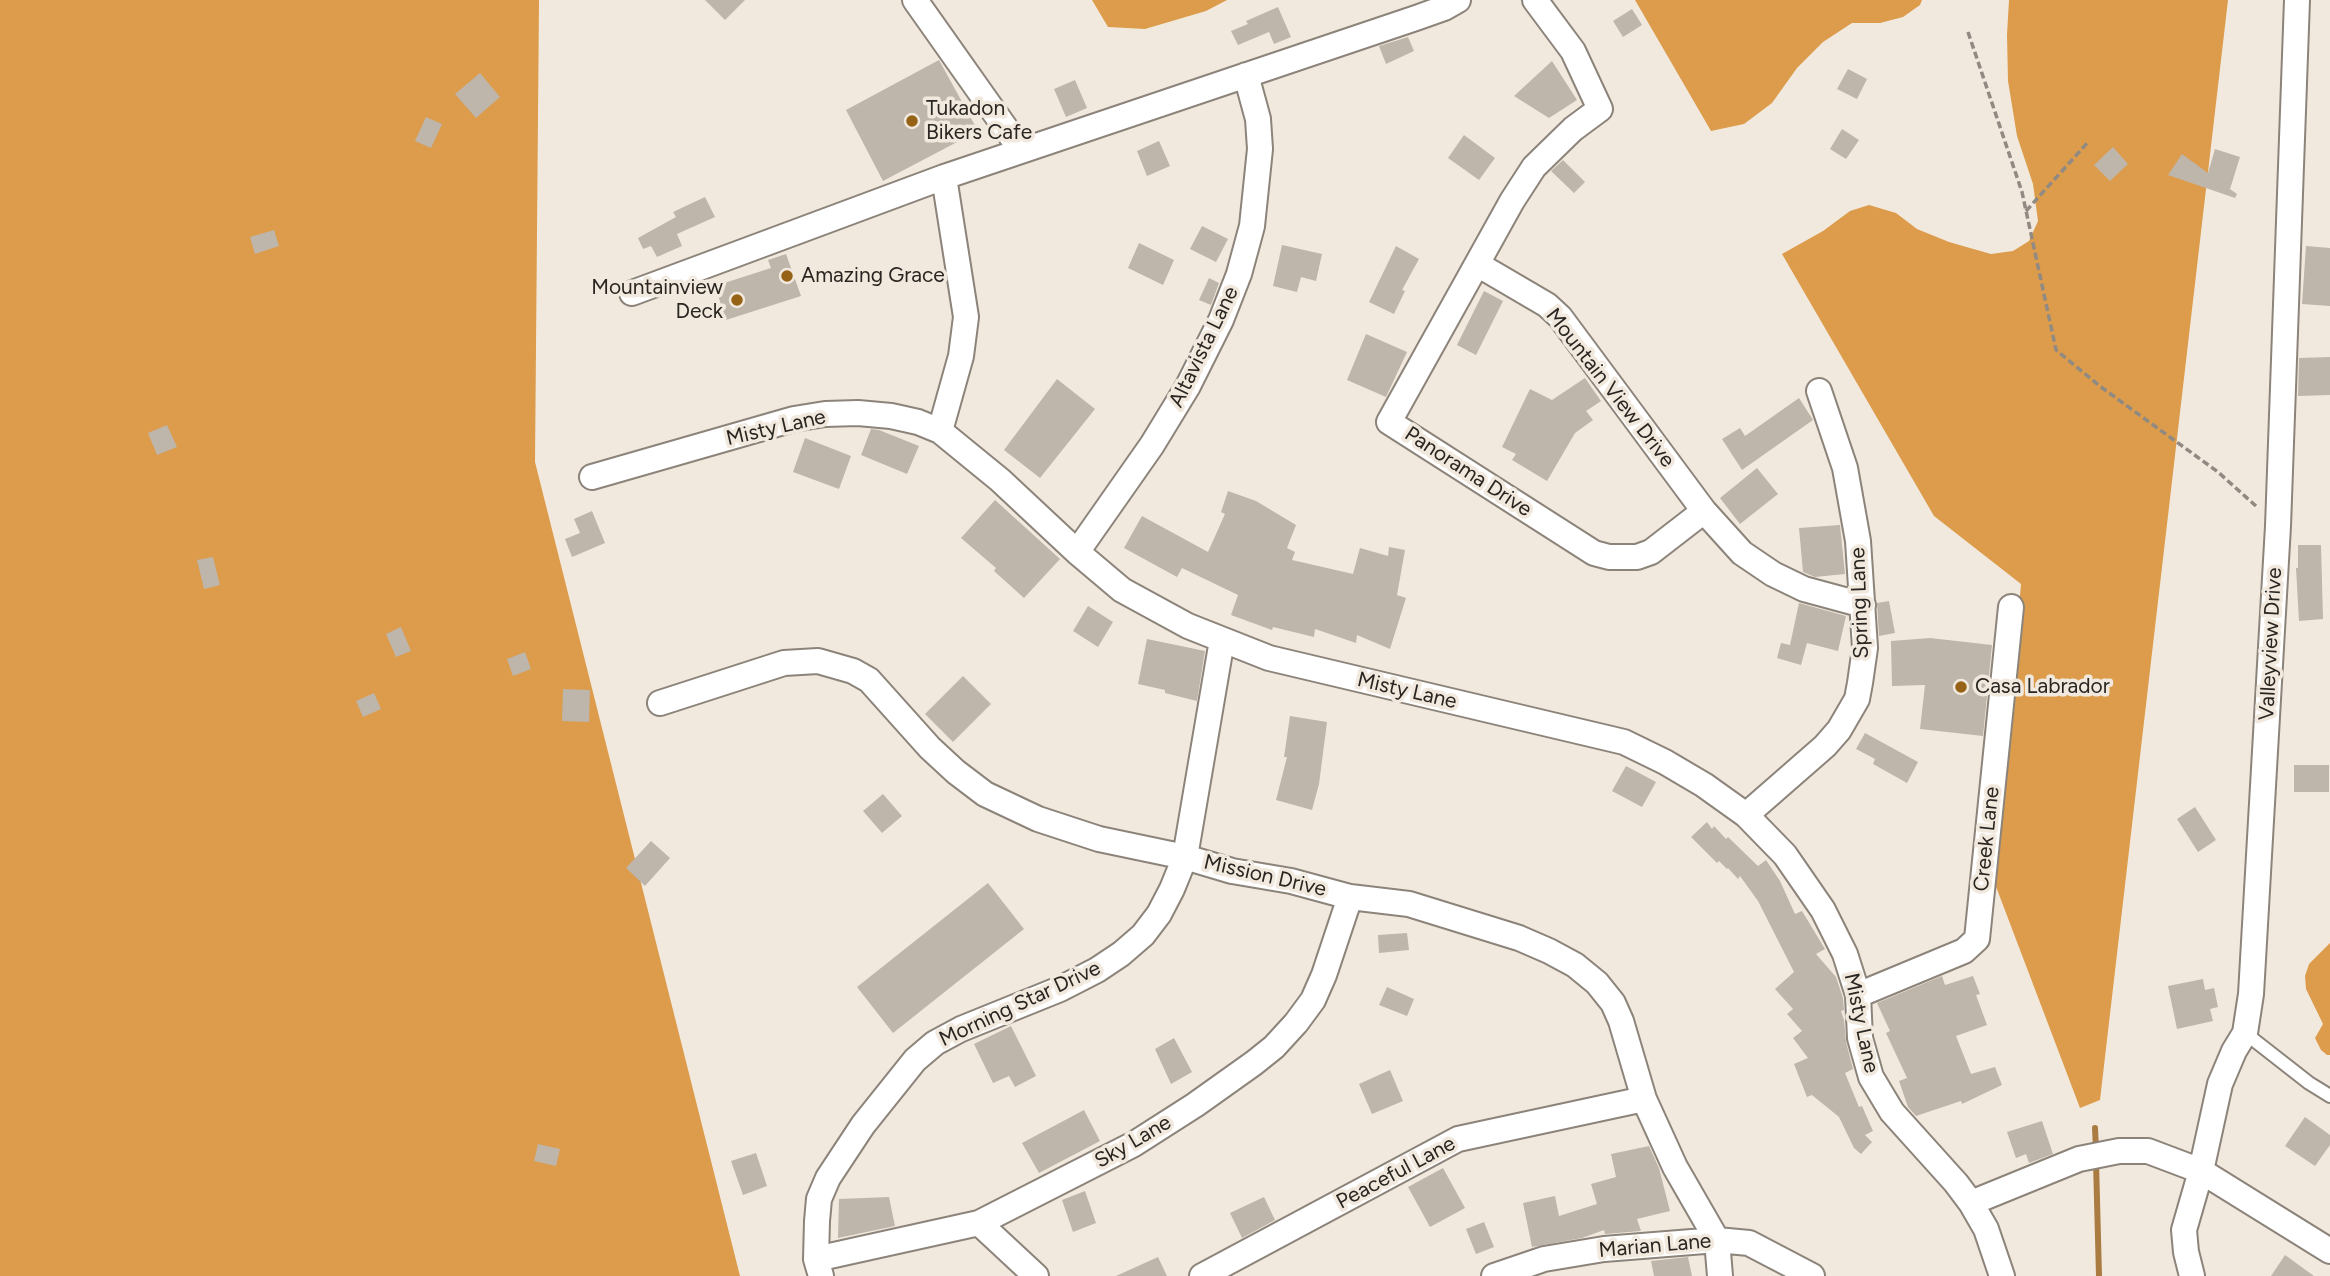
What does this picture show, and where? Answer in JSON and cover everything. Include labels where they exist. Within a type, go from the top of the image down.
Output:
[{"type":"street","points":[[915,0],[1021,150]]},
{"type":"street","points":[[632,293],[944,177],[1416,18],[1458,0]]},
{"type":"street","points":[[1477,264],[1534,167],[1573,129],[1600,109],[1573,51],[1535,0]]},
{"type":"street","name":"Valleyview Drive","points":[[2192,1276],[2184,1230],[2221,1084],[2245,1032],[2251,994],[2278,526],[2297,0]]},
{"type":"street","name":"Altavista Lane","points":[[1077,552],[1152,445],[1188,386],[1221,320],[1239,274],[1252,226],[1260,149],[1258,119],[1246,75]]},
{"type":"street","points":[[940,431],[961,356],[966,317],[944,177]]},
{"type":"street","name":"Mountain View Drive","points":[[1477,264],[1547,304],[1560,317],[1704,511],[1742,553],[1804,589],[1863,605]]},
{"type":"street","name":"Panorama Drive","points":[[1477,264],[1389,422],[1594,552],[1608,557],[1637,557],[1651,552],[1704,511]]},
{"type":"street","name":"Spring Lane","points":[[1746,815],[1825,746],[1857,699],[1865,648],[1858,541],[1845,468],[1819,391]]},
{"type":"street","name":"Misty Lane","points":[[592,477],[794,419],[858,413],[918,422],[940,431],[1000,480],[1122,590],[1188,626],[1269,658],[1623,742],[1665,762],[1704,785],[1746,815],[1785,855],[1823,910],[1845,954],[1858,995],[1860,1038],[1871,1077],[1879,1094],[1911,1135],[1972,1203],[1986,1229],[2002,1276]]},
{"type":"street","name":"Creek Lane","points":[[1858,995],[1964,951],[1977,939],[2011,607]]},
{"type":"street","name":"Morning Star Drive","points":[[819,1267],[819,1199],[828,1178],[863,1125],[915,1060],[935,1043],[961,1029],[1060,989],[1097,970],[1143,935],[1159,914],[1185,857],[1222,640]]},
{"type":"street","name":"Mission Drive","points":[[660,703],[783,663],[818,662],[853,671],[869,680],[930,748],[956,772],[985,794],[1038,819],[1099,839],[1185,857],[1232,871],[1291,881],[1350,897],[1409,904],[1519,938],[1575,965],[1597,983],[1613,1003],[1622,1021],[1644,1099],[1675,1167],[1717,1240],[1720,1276]]},
{"type":"street","name":"Sky Lane","points":[[819,1267],[979,1223],[1135,1144],[1195,1105],[1274,1047],[1296,1023],[1313,1000],[1324,975],[1350,897]]},
{"type":"street","name":"Peaceful Lane","points":[[1202,1276],[1458,1139],[1644,1099]]},
{"type":"street","points":[[1972,1203],[2078,1159],[2119,1151],[2148,1151],[2201,1171],[2330,1251]]},
{"type":"street","points":[[979,1223],[1036,1276]]},
{"type":"street","name":"Marian Lane","points":[[1494,1276],[1544,1259],[1604,1249],[1717,1240],[1749,1243],[1812,1276]]},
{"type":"lane","points":[[2245,1032],[2309,1083],[2330,1096]]},
{"type":"path","points":[[1968,32],[2022,192],[2056,350],[2218,472],[2278,526]]},
{"type":"path","points":[[2026,211],[2089,141]]},
{"type":"shaded area","points":[[0,0],[539,0],[535,462],[740,1276],[0,1276]]},
{"type":"shaded area","points":[[1092,0],[1227,0],[1206,11],[1145,29],[1108,27]]},
{"type":"shaded area","points":[[1635,0],[1922,0],[1920,5],[1903,17],[1880,23],[1852,23],[1823,42],[1797,68],[1772,103],[1744,124],[1711,131]]},
{"type":"shaded area","points":[[2009,0],[2228,0],[2100,1100],[2080,1108],[1995,884],[2021,584],[1934,516],[1782,254],[1823,231],[1850,211],[1869,205],[1896,213],[1917,229],[1949,242],[1991,254],[2013,251],[2029,241],[2038,221],[2033,184],[2017,136],[2008,81]]},
{"type":"shaded area","points":[[2330,943],[2330,1055],[2327,1055],[2315,1038],[2323,1024],[2306,989],[2305,976],[2309,964]]},
{"type":"building","points":[[705,0],[745,0],[725,20]]},
{"type":"building","points":[[1278,7],[1291,37],[1274,44],[1269,32],[1238,45],[1231,31]]},
{"type":"building","points":[[1632,9],[1642,25],[1623,37],[1613,21]]},
{"type":"building","points":[[1408,37],[1414,51],[1386,64],[1379,46]]},
{"type":"building","name":"Tukadon Bikers Cafe","points":[[939,60],[978,131],[883,181],[846,110]]},
{"type":"building","points":[[1552,61],[1577,100],[1549,118],[1514,96]]},
{"type":"building","points":[[1848,69],[1867,79],[1857,99],[1837,89]]},
{"type":"building","points":[[480,73],[500,97],[476,118],[455,94]]},
{"type":"building","points":[[1075,80],[1087,108],[1066,117],[1054,89]]},
{"type":"building","points":[[426,117],[442,124],[431,148],[415,141]]},
{"type":"building","points":[[1842,129],[1859,140],[1846,159],[1830,149]]},
{"type":"building","points":[[1464,135],[1495,158],[1479,180],[1448,158]]},
{"type":"building","points":[[1159,141],[1170,166],[1147,176],[1137,151]]},
{"type":"building","points":[[2113,147],[2128,164],[2110,181],[2094,165]]},
{"type":"building","points":[[2215,149],[2240,157],[2230,189],[2237,194],[2235,198],[2168,175],[2182,154],[2208,173]]},
{"type":"building","points":[[1563,160],[1585,182],[1574,193],[1551,171]]},
{"type":"building","points":[[705,197],[715,217],[677,234],[682,246],[657,257],[651,246],[643,249],[638,238],[676,217],[673,212]]},
{"type":"building","points":[[1202,226],[1228,239],[1216,262],[1190,249]]},
{"type":"building","points":[[274,230],[279,246],[255,254],[250,237]]},
{"type":"building","points":[[1139,243],[1174,260],[1163,285],[1128,268]]},
{"type":"building","points":[[1282,245],[1322,254],[1316,281],[1301,277],[1297,292],[1273,286]]},
{"type":"building","points":[[1396,246],[1419,259],[1402,290],[1405,291],[1394,314],[1369,302]]},
{"type":"building","points":[[2306,246],[2330,248],[2330,306],[2302,304]]},
{"type":"building","points":[[786,254],[801,296],[726,320],[715,286],[771,268],[768,260]]},
{"type":"building","points":[[1209,278],[1219,283],[1211,305],[1199,300]]},
{"type":"building","points":[[1484,291],[1503,301],[1476,355],[1457,345]]},
{"type":"building","points":[[1366,334],[1407,352],[1386,397],[1347,380]]},
{"type":"building","points":[[2330,357],[2330,395],[2298,396],[2299,358]]},
{"type":"building","points":[[1585,378],[1601,401],[1586,411],[1593,420],[1575,433],[1547,481],[1512,460],[1516,454],[1502,447],[1530,389],[1552,400]]},
{"type":"building","points":[[1057,379],[1095,409],[1040,478],[1004,450]]},
{"type":"building","points":[[1799,398],[1813,420],[1742,470],[1722,439],[1740,428],[1745,436]]},
{"type":"building","points":[[167,425],[177,447],[157,455],[148,433]]},
{"type":"building","points":[[871,429],[919,446],[907,474],[861,455]]},
{"type":"building","points":[[805,438],[851,456],[839,489],[793,472]]},
{"type":"building","points":[[1757,468],[1778,494],[1740,524],[1720,498]]},
{"type":"building","points":[[1228,491],[1256,501],[1296,525],[1287,548],[1295,552],[1292,560],[1353,574],[1360,548],[1388,556],[1389,547],[1405,550],[1397,595],[1406,598],[1390,649],[1357,635],[1356,643],[1315,629],[1314,637],[1273,627],[1272,630],[1231,615],[1238,595],[1182,568],[1177,577],[1124,548],[1142,516],[1208,552],[1225,514],[1221,512]]},
{"type":"building","points":[[995,500],[1060,559],[1024,598],[994,571],[996,568],[961,538]]},
{"type":"building","points":[[592,511],[605,543],[572,557],[565,539],[580,533],[574,519]]},
{"type":"building","points":[[1840,525],[1845,574],[1815,577],[1803,572],[1799,528]]},
{"type":"building","points":[[2298,545],[2321,545],[2323,619],[2299,621],[2296,568]]},
{"type":"building","points":[[213,557],[220,585],[204,589],[197,560]]},
{"type":"building","points":[[1889,601],[1895,633],[1879,636],[1877,603]]},
{"type":"building","points":[[1799,603],[1846,616],[1838,651],[1807,643],[1801,665],[1777,658],[1781,643],[1790,645]]},
{"type":"building","points":[[1088,606],[1113,622],[1098,647],[1073,631]]},
{"type":"building","points":[[401,627],[411,651],[396,657],[386,634]]},
{"type":"building","name":"Casa Labrador","points":[[1930,638],[1992,645],[1983,736],[1920,729],[1925,685],[1892,686],[1891,641]]},
{"type":"building","points":[[1147,639],[1205,651],[1197,701],[1138,684]]},
{"type":"building","points":[[525,652],[531,669],[513,676],[507,659]]},
{"type":"building","points":[[963,676],[991,704],[953,742],[925,714]]},
{"type":"building","points":[[563,689],[590,690],[589,722],[562,721]]},
{"type":"building","points":[[374,693],[381,709],[363,717],[356,701]]},
{"type":"building","points":[[1290,716],[1327,722],[1319,784],[1312,810],[1276,800],[1287,757],[1284,757]]},
{"type":"building","points":[[1865,733],[1918,762],[1907,783],[1873,764],[1875,759],[1856,749]]},
{"type":"building","points":[[2294,765],[2329,765],[2329,792],[2294,792]]},
{"type":"building","points":[[1626,766],[1656,782],[1642,807],[1612,791]]},
{"type":"building","points":[[883,794],[902,816],[882,833],[863,811]]},
{"type":"building","points":[[2195,807],[2216,840],[2198,852],[2177,819]]},
{"type":"building","points":[[1707,822],[1726,839],[1728,837],[1758,866],[1766,860],[1780,881],[1795,914],[1802,911],[1825,949],[1816,954],[1836,977],[1843,998],[1844,1010],[1841,1011],[1853,1069],[1845,1073],[1859,1107],[1862,1106],[1873,1131],[1865,1135],[1872,1142],[1861,1154],[1854,1148],[1839,1117],[1812,1095],[1807,1097],[1794,1064],[1808,1058],[1793,1038],[1802,1031],[1787,1014],[1793,1009],[1775,989],[1794,972],[1758,901],[1740,876],[1738,879],[1719,861],[1717,863],[1691,837]]},
{"type":"building","points":[[651,841],[670,858],[645,886],[626,868]]},
{"type":"building","points":[[988,883],[1024,929],[893,1033],[857,987]]},
{"type":"building","points":[[1407,933],[1409,950],[1379,953],[1378,935]]},
{"type":"building","points":[[1942,976],[1945,985],[1973,976],[1980,994],[1976,995],[1987,1025],[1956,1036],[1971,1074],[1995,1067],[2002,1085],[1962,1104],[1961,1101],[1916,1116],[1908,1107],[1899,1081],[1907,1078],[1886,1033],[1890,1031],[1877,1003]]},
{"type":"building","points":[[2203,979],[2205,990],[2214,988],[2218,1007],[2210,1009],[2213,1021],[2177,1029],[2168,986]]},
{"type":"building","points":[[1387,987],[1414,999],[1407,1016],[1379,1005]]},
{"type":"building","points":[[1011,1026],[1036,1076],[1015,1087],[1009,1076],[993,1083],[974,1044]]},
{"type":"building","points":[[1174,1038],[1192,1072],[1171,1084],[1155,1049]]},
{"type":"building","points":[[1390,1070],[1403,1101],[1372,1114],[1359,1084]]},
{"type":"building","points":[[1084,1110],[1100,1141],[1039,1173],[1022,1143]]},
{"type":"building","points":[[2305,1117],[2330,1135],[2330,1145],[2315,1166],[2285,1146]]},
{"type":"building","points":[[2042,1121],[2053,1154],[2029,1163],[2026,1154],[2016,1158],[2007,1132]]},
{"type":"building","points":[[538,1144],[560,1149],[556,1166],[534,1161]]},
{"type":"building","points":[[1649,1146],[1659,1168],[1670,1211],[1637,1219],[1641,1231],[1605,1234],[1604,1230],[1582,1238],[1532,1247],[1523,1203],[1555,1196],[1559,1216],[1597,1204],[1591,1184],[1616,1177],[1611,1154]]},
{"type":"building","points":[[756,1153],[767,1186],[743,1195],[731,1161]]},
{"type":"building","points":[[1443,1168],[1465,1208],[1430,1227],[1408,1187]]},
{"type":"building","points":[[1085,1191],[1096,1223],[1073,1232],[1062,1200]]},
{"type":"building","points":[[889,1197],[895,1226],[838,1238],[839,1199]]},
{"type":"building","points":[[1264,1197],[1275,1220],[1242,1238],[1230,1213]]},
{"type":"building","points":[[1484,1222],[1494,1247],[1476,1254],[1466,1229]]},
{"type":"building","points":[[2285,1255],[2314,1276],[2271,1276]]},
{"type":"building","points":[[1158,1257],[1167,1276],[1116,1276]]},
{"type":"building","points":[[1688,1257],[1692,1276],[1654,1276],[1651,1261]]},
{"type":"waterway","points":[[2095,1128],[2096,1150]]},
{"type":"waterway","points":[[2096,1161],[2099,1276]]},
{"type":"place","name":"Tukadon Bikers Cafe","points":[[912,121]]},
{"type":"place","name":"Amazing Grace","points":[[787,276]]},
{"type":"place","name":"Mountainview Deck","points":[[737,300]]},
{"type":"place","name":"Casa Labrador","points":[[1961,687]]}]
